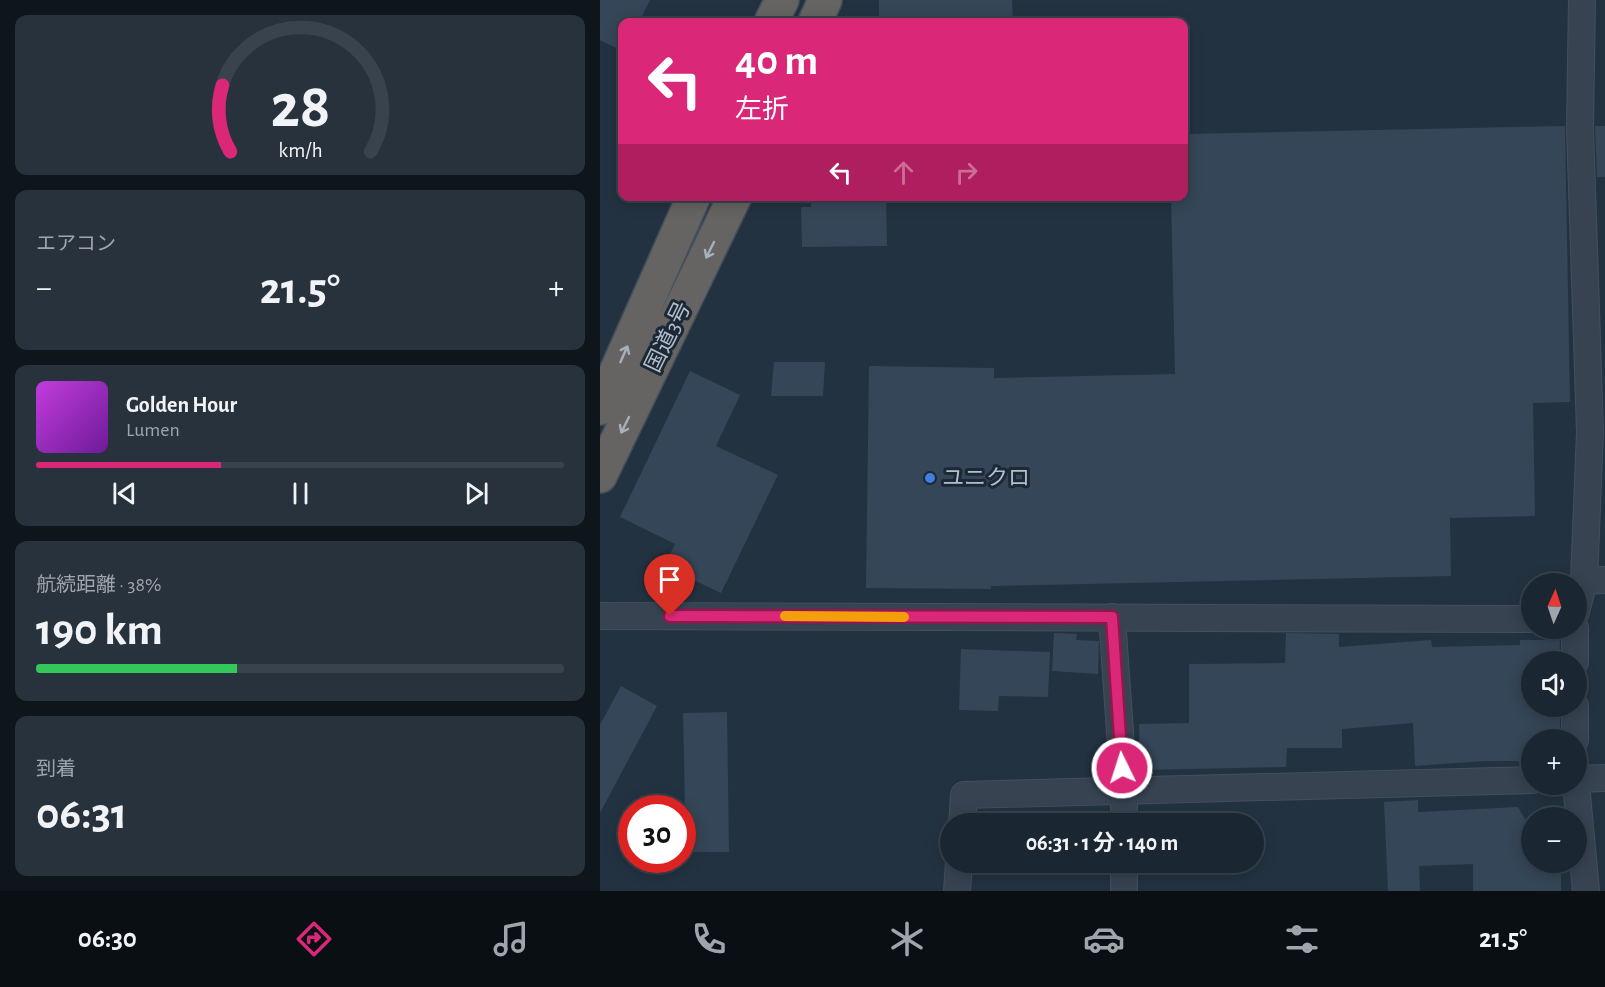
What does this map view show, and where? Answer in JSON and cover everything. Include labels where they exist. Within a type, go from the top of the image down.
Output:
[{"type":"highway","points":[[773,18],[782,0]]},
{"type":"highway","points":[[817,18],[825,0]]},
{"type":"highway","name":"国道3号","points":[[600,408],[692,201]]},
{"type":"highway","name":"国道3号","points":[[600,476],[733,201]]},
{"type":"street","points":[[1582,0],[1580,128],[1598,432],[1594,580]]},
{"type":"street","points":[[600,616],[1521,619]]},
{"type":"street","points":[[1112,617],[1124,813]]},
{"type":"street","points":[[1587,779],[1605,778]]},
{"type":"street","points":[[963,813],[964,795],[1521,780]]},
{"type":"street","points":[[1577,795],[1586,891]]},
{"type":"street","points":[[957,891],[958,873]]},
{"type":"street","points":[[1124,873],[1124,891]]},
{"type":"building","points":[[600,0],[650,0],[641,18],[618,18],[618,49],[600,40]]},
{"type":"building","points":[[879,0],[1012,0],[1013,18],[879,18]]},
{"type":"building","points":[[1565,126],[1570,402],[1533,403],[1535,516],[1450,518],[1451,576],[991,586],[991,589],[866,588],[869,366],[994,368],[994,378],[1175,374],[1171,201],[1188,201],[1188,134]]},
{"type":"building","points":[[1595,126],[1605,126],[1605,177],[1597,177]]},
{"type":"building","points":[[811,201],[886,201],[887,246],[802,247],[801,207],[811,207]]},
{"type":"building","points":[[774,362],[825,362],[823,396],[771,396]]},
{"type":"building","points":[[690,371],[740,395],[716,446],[778,475],[721,593],[664,566],[675,544],[620,517]]},
{"type":"building","points":[[1054,633],[1077,634],[1076,640],[1099,641],[1098,674],[1052,671]]},
{"type":"building","points":[[1286,633],[1339,634],[1339,647],[1431,640],[1432,647],[1520,645],[1520,640],[1560,640],[1560,651],[1521,651],[1521,717],[1560,717],[1560,729],[1521,729],[1521,761],[1415,766],[1413,723],[1342,729],[1342,748],[1287,748],[1286,767],[1140,770],[1139,724],[1189,723],[1189,664],[1285,663]]},
{"type":"building","points":[[961,649],[1050,652],[1048,697],[999,696],[998,711],[959,710]]},
{"type":"building","points":[[621,686],[657,706],[600,813],[600,725]]},
{"type":"building","points":[[727,712],[729,852],[696,852],[696,795],[685,795],[683,713]]},
{"type":"building","points":[[1418,800],[1418,812],[1518,807],[1521,812],[1521,873],[1561,873],[1561,891],[1473,891],[1473,864],[1419,866],[1420,891],[1388,891],[1384,802]]},
{"type":"slow traffic","points":[[785,616],[904,617]]},
{"type":"place","name":"ユニクロ","points":[[930,478]]},
{"type":"route","points":[[670,616],[1112,617],[1122,768]]}]
